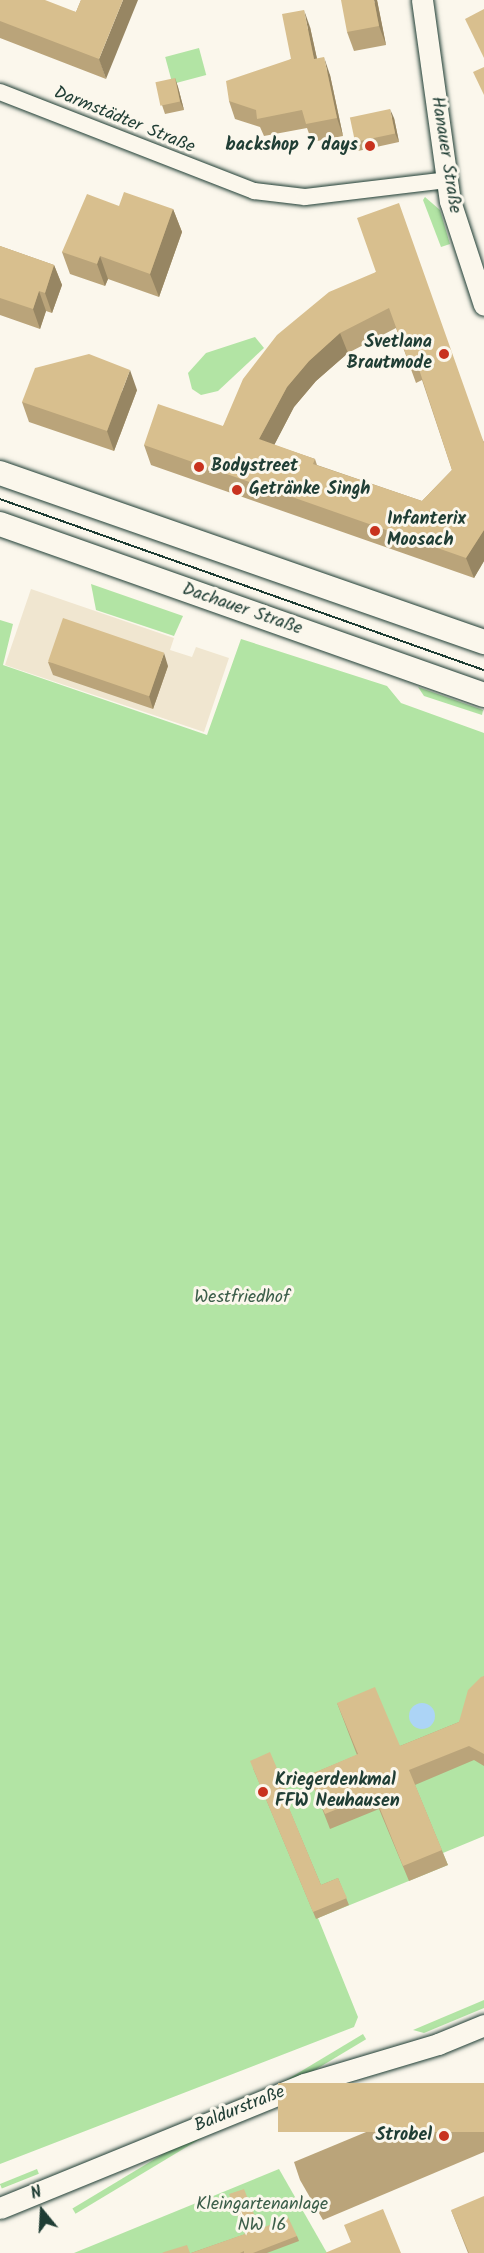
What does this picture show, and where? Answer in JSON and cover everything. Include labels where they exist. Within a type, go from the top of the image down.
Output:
[{"type":"main road","points":[[0,473],[484,642]]},
{"type":"main road","name":"Dachauer Straße","points":[[0,524],[484,695]]},
{"type":"street","name":"Hanauer Straße","points":[[422,0],[447,180],[458,230],[484,305]]},
{"type":"street","name":"Darmstädter Straße","points":[[0,92],[254,191],[305,197],[447,180]]},
{"type":"street","name":"Baldurstraße","points":[[0,2208],[304,2084],[438,2044],[484,2025]]},
{"type":"shaded area","points":[[31,589],[174,638],[170,650],[192,657],[196,647],[229,658],[204,732],[5,665]]},
{"type":"green space","points":[[199,48],[206,75],[172,84],[165,57]]},
{"type":"green space","points":[[425,197],[440,210],[450,244],[441,247],[423,200]]},
{"type":"green space","points":[[255,337],[264,348],[218,391],[201,395],[192,389],[188,373],[206,353]]},
{"type":"green space","points":[[91,584],[183,616],[174,636],[96,610]]},
{"type":"green space","name":"Westfriedhof","points":[[0,620],[13,624],[3,665],[207,735],[241,639],[387,686],[401,703],[484,733],[484,1836],[443,1853],[448,1865],[318,1918],[358,2017],[354,2027],[0,2164]]},
{"type":"green space","points":[[418,687],[483,710],[482,715],[424,696]]},
{"type":"green space","points":[[484,2000],[484,2008],[424,2033],[413,2030]]},
{"type":"green space","points":[[363,2034],[366,2039],[76,2214],[72,2209]]},
{"type":"green space","points":[[37,2169],[39,2174],[2,2189],[0,2184]]},
{"type":"green space","name":"Kleingartenanlage NW 16","points":[[279,2169],[327,2253],[74,2253]]},
{"type":"water","points":[[422,1703],[431,1707],[435,1716],[431,1725],[422,1729],[413,1725],[409,1716],[413,1707]]},
{"type":"building","points":[[0,0],[45,0],[76,12],[81,0],[123,0],[99,59],[0,21]]},
{"type":"building","points":[[341,0],[374,0],[379,26],[347,32]]},
{"type":"building","points":[[484,9],[484,58],[465,19]]},
{"type":"building","points":[[304,10],[314,59],[324,57],[337,118],[306,124],[302,110],[257,119],[256,110],[229,101],[226,81],[291,59],[282,14]]},
{"type":"building","points":[[484,67],[484,95],[473,72]]},
{"type":"building","points":[[175,78],[180,101],[160,106],[155,82]]},
{"type":"building","points":[[390,109],[395,133],[355,142],[350,118]]},
{"type":"building","points":[[124,192],[173,209],[150,274],[100,256],[97,264],[62,252],[87,194],[119,206]]},
{"type":"building","points":[[399,203],[484,443],[484,530],[466,558],[144,445],[158,404],[223,426],[243,379],[277,335],[329,292],[376,272],[357,218]],"holes":[[[389,308],[409,363],[416,360],[452,470],[422,501],[313,464],[315,459],[259,439],[287,387],[309,361],[340,333]]]},
{"type":"building","points":[[0,246],[54,265],[45,293],[39,291],[33,309],[0,298]]},
{"type":"building","points":[[89,354],[130,370],[107,431],[22,402],[35,368]]},
{"type":"building","points":[[63,618],[164,653],[149,696],[48,661]]},
{"type":"building","points":[[484,1676],[484,1754],[469,1746],[409,1770],[442,1850],[403,1866],[374,1794],[325,1814],[309,1775],[358,1754],[337,1703],[375,1687],[400,1746],[459,1722],[468,1690]]},
{"type":"building","points":[[270,1752],[288,1794],[284,1796],[321,1885],[338,1878],[347,1898],[313,1912],[250,1761]]},
{"type":"building","points":[[278,2083],[484,2083],[484,2132],[278,2132]]},
{"type":"building","points":[[244,2189],[260,2229],[288,2217],[297,2236],[253,2253],[244,2253],[244,2251],[240,2253],[191,2253],[245,2234],[229,2194]]},
{"type":"building","points":[[484,2196],[484,2253],[469,2253],[451,2210]]},
{"type":"building","points":[[383,2209],[401,2253],[325,2253],[351,2242],[344,2225]]},
{"type":"building","points":[[187,2245],[190,2253],[162,2253],[164,2252]]},
{"type":"tram line","points":[[0,499],[484,670]]},
{"type":"place","name":"backshop 7 days","points":[[370,146]]},
{"type":"place","name":"Svetlana Brautmode","points":[[444,354]]},
{"type":"place","name":"Bodystreet","points":[[199,467]]},
{"type":"place","name":"Getränke Singh","points":[[237,490]]},
{"type":"place","name":"Infanterix Moosach","points":[[375,531]]},
{"type":"place","name":"Kriegerdenkmal FFW Neuhausen","points":[[263,1792]]},
{"type":"place","name":"Strobel","points":[[444,2136]]}]
